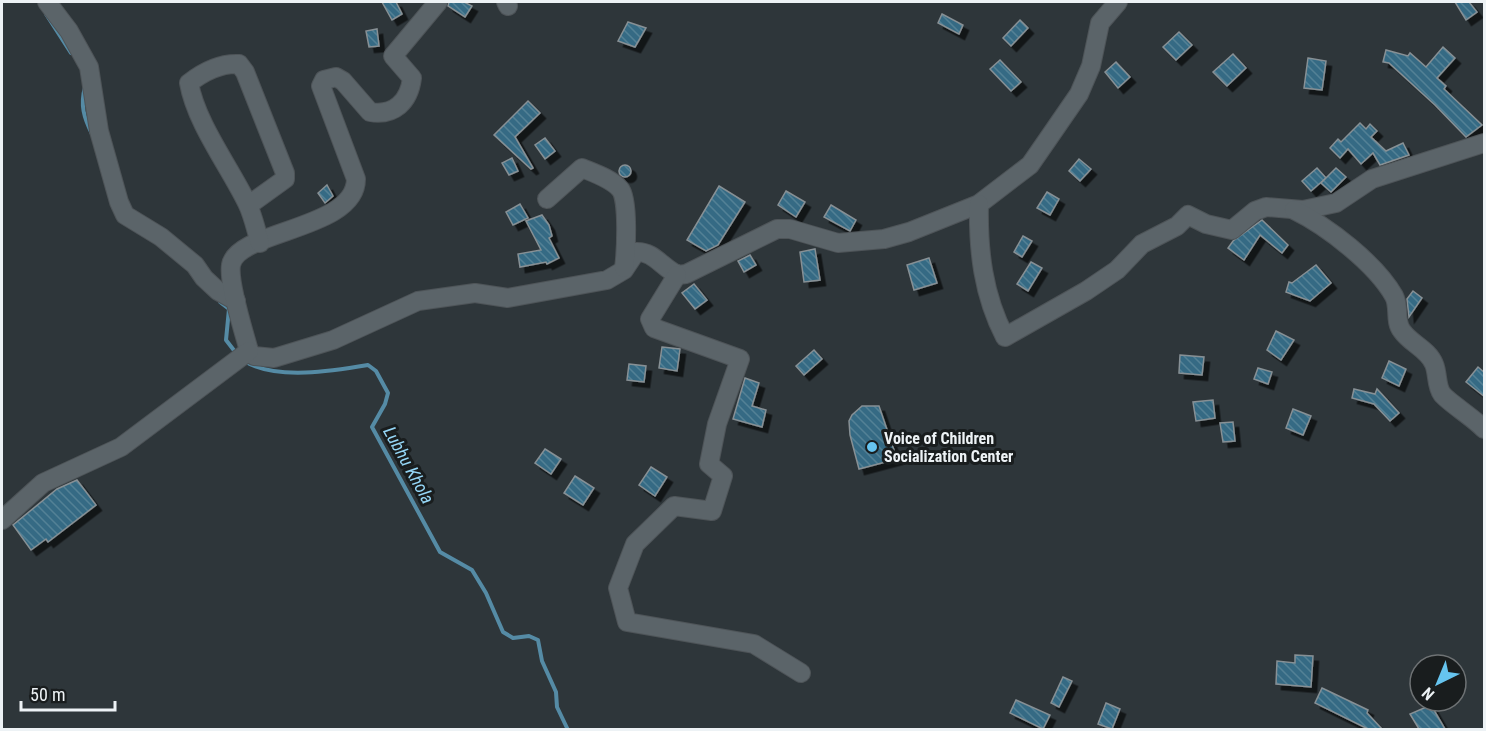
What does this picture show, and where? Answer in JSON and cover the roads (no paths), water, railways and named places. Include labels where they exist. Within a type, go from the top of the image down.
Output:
[{"type":"street","points":[[47,2],[69,31],[88,67],[104,148],[118,202],[125,215],[161,237],[195,265],[204,278],[218,291],[236,301]]},
{"type":"street","points":[[242,357],[231,265],[236,256],[338,209],[350,200],[356,179],[321,86],[324,80],[336,77],[343,81],[370,112],[380,114],[399,106],[407,98],[412,78],[393,56],[438,2]]},
{"type":"street","points":[[2,520],[43,483],[121,447],[242,357],[274,358],[333,340],[418,301],[475,293],[508,298],[607,280],[624,270],[631,256],[636,252],[644,252],[677,275],[686,274],[777,229],[790,230],[838,243],[884,239],[909,232],[978,204],[1030,165],[1048,140],[1079,94],[1091,66],[1100,23],[1118,2]]},
{"type":"street","points":[[249,205],[285,179],[285,172],[245,72],[238,64],[229,63],[198,76],[189,83],[191,94],[221,157],[249,205],[260,243]]},
{"type":"street","points":[[978,204],[981,266],[997,322],[1005,337],[1086,291],[1117,270],[1142,243],[1177,226],[1188,215],[1206,224],[1232,230],[1255,211],[1266,207],[1303,210],[1336,203],[1372,179],[1485,143]]},
{"type":"street","points":[[547,199],[582,168],[618,186],[623,194],[623,213],[628,233],[624,270]]},
{"type":"street","points":[[1293,209],[1312,219],[1383,281],[1396,300],[1402,332],[1427,354],[1434,364],[1442,394],[1475,418],[1485,429]]},
{"type":"street","points":[[677,275],[655,307],[650,319],[654,328],[740,359],[717,424],[709,464],[723,476],[712,511],[674,506],[635,543],[618,588],[627,622],[754,644],[801,673]]},
{"type":"waterway","name":"Lubhu Khola","points":[[46,14],[71,53]]},
{"type":"waterway","name":"Lubhu Khola","points":[[85,87],[84,111],[92,134]]},
{"type":"waterway","name":"Lubhu Khola","points":[[220,302],[229,309],[226,340],[236,353]]},
{"type":"waterway","name":"Lubhu Khola","points":[[246,362],[273,371],[339,370],[368,365],[376,371],[388,393],[385,404],[372,427],[440,552],[472,570],[486,593],[503,632],[513,638],[529,636],[538,640],[542,661],[556,692],[557,707],[568,730]]},
{"type":"place","name":"Voice of Children Socialization Center","points":[[872,447]]}]
